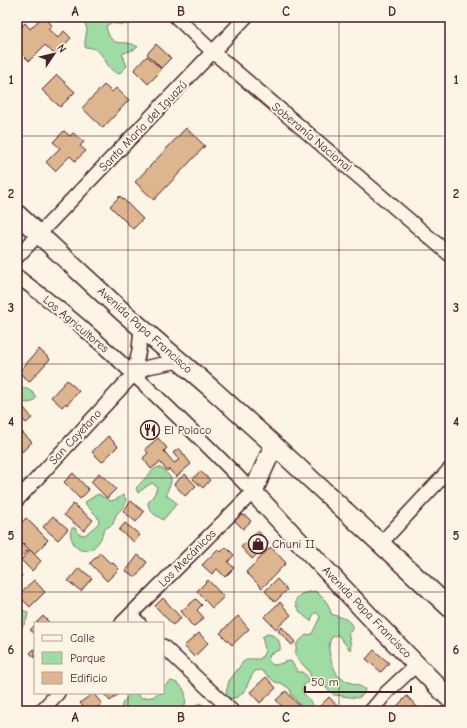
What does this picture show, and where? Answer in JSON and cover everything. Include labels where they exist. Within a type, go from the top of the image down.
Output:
[{"type":"main road","name":"Avenida Papa Francisco","points":[[17,214],[274,445],[450,608]]},
{"type":"main road","points":[[253,492],[274,445]]},
{"type":"main road","name":"Avenida Papa Francisco","points":[[253,492],[372,619],[450,699]]},
{"type":"street","name":"Soberanía Nacional","points":[[176,17],[213,52],[450,255]]},
{"type":"street","name":"Santa María del Iguazú","points":[[17,257],[246,17]]},
{"type":"street","name":"Los Agricultores","points":[[17,276],[85,330],[134,374],[253,492]]},
{"type":"street","points":[[134,374],[139,350],[141,327]]},
{"type":"street","name":"San Cayetano","points":[[17,500],[134,374],[148,368],[179,361]]},
{"type":"street","points":[[380,543],[450,469]]},
{"type":"street","name":"Los Mecánicos","points":[[130,620],[253,492]]},
{"type":"street","points":[[164,647],[232,711]]},
{"type":"street","points":[[371,711],[417,664]]},
{"type":"street","points":[[41,711],[57,694]]},
{"type":"green space","points":[[142,17],[131,23],[111,23],[106,26],[111,39],[133,44],[138,47],[122,54],[127,66],[119,74],[110,68],[98,51],[85,47],[87,30],[84,18]]},
{"type":"green space","points":[[17,387],[26,388],[32,392],[36,397],[33,402],[27,403],[17,399]]},
{"type":"green space","points":[[158,467],[163,469],[171,478],[167,496],[177,503],[163,520],[151,511],[148,503],[157,487],[152,483],[138,493],[136,488],[153,470]]},
{"type":"green space","points":[[98,494],[111,501],[123,495],[126,499],[125,505],[116,515],[113,524],[105,529],[95,547],[87,550],[80,550],[74,544],[70,534],[72,528],[75,528],[79,534],[85,535],[99,523],[99,520],[95,514],[88,508],[85,502]]},
{"type":"green space","points":[[315,591],[326,601],[331,614],[345,619],[352,626],[353,630],[348,633],[351,645],[350,650],[338,635],[332,637],[329,651],[338,676],[365,689],[363,695],[358,698],[334,695],[324,686],[318,685],[313,681],[308,670],[295,656],[297,643],[306,635],[312,634],[320,617],[317,612],[313,615],[311,621],[307,619],[300,612],[296,604],[296,600],[302,594]]},
{"type":"green space","points":[[17,606],[28,613],[25,624],[17,632]]},
{"type":"green space","points":[[267,634],[273,636],[280,643],[280,650],[270,654],[268,661],[273,665],[291,661],[298,672],[302,672],[307,676],[308,682],[304,685],[302,691],[317,711],[305,711],[292,695],[290,689],[281,683],[275,682],[261,670],[255,671],[242,694],[238,697],[227,698],[226,693],[229,681],[243,662],[248,659],[260,659],[264,653],[265,649],[262,637]]},
{"type":"green space","points":[[171,681],[180,685],[186,696],[184,709],[189,711],[120,711],[123,702],[130,694],[137,694],[141,698],[153,697],[157,694],[164,694],[164,686]]},
{"type":"green space","points":[[199,703],[210,711],[189,711]]},
{"type":"building","points":[[38,17],[44,17],[52,25],[48,29],[58,38],[64,31],[71,38],[55,55],[45,45],[29,61],[20,52],[17,54],[17,32],[25,23],[30,29],[40,19]]},
{"type":"building","points":[[156,44],[171,58],[161,68],[147,54]]},
{"type":"building","points":[[147,56],[162,70],[148,84],[134,70]]},
{"type":"building","points":[[57,75],[75,92],[60,107],[42,90]]},
{"type":"building","points":[[17,78],[22,83],[17,89]]},
{"type":"building","points":[[104,85],[112,92],[116,88],[129,100],[103,128],[82,108]]},
{"type":"building","points":[[186,128],[205,146],[154,200],[135,182]]},
{"type":"building","points":[[64,131],[70,136],[73,133],[84,142],[80,146],[86,151],[75,161],[70,156],[55,171],[46,162],[60,148],[53,142]]},
{"type":"building","points":[[120,196],[143,219],[133,229],[110,206]]},
{"type":"building","points":[[39,349],[50,359],[29,382],[19,372]]},
{"type":"building","points":[[67,380],[79,391],[67,405],[66,403],[62,407],[51,397]]},
{"type":"building","points":[[24,408],[32,418],[26,423],[17,414]]},
{"type":"building","points":[[20,430],[32,442],[22,452],[17,447],[17,433]]},
{"type":"building","points":[[108,436],[118,446],[102,462],[92,452]]},
{"type":"building","points":[[158,438],[167,448],[164,451],[174,463],[179,460],[173,453],[179,448],[191,464],[176,477],[169,469],[167,471],[160,462],[151,469],[143,458],[148,453],[145,449]]},
{"type":"building","points":[[200,471],[210,480],[203,488],[193,479]]},
{"type":"building","points":[[73,473],[89,490],[80,499],[64,482]]},
{"type":"building","points":[[99,473],[116,489],[107,498],[91,482]]},
{"type":"building","points":[[185,474],[196,486],[185,496],[174,484]]},
{"type":"building","points":[[131,501],[144,512],[136,522],[123,511]]},
{"type":"building","points":[[73,504],[93,520],[84,531],[64,515]]},
{"type":"building","points":[[239,515],[246,516],[251,521],[243,529],[233,519]]},
{"type":"building","points":[[53,516],[68,529],[58,540],[43,527]]},
{"type":"building","points":[[26,518],[48,540],[34,554],[17,537],[17,527]]},
{"type":"building","points":[[125,523],[140,535],[134,542],[119,530]]},
{"type":"building","points":[[258,531],[269,543],[252,559],[241,547]]},
{"type":"building","points":[[21,543],[28,550],[19,559],[17,556],[17,547]]},
{"type":"building","points":[[226,547],[234,555],[228,562],[234,568],[225,577],[217,569],[212,574],[202,565],[218,549],[221,552]]},
{"type":"building","points":[[271,547],[286,563],[262,588],[246,572]]},
{"type":"building","points":[[30,550],[41,561],[32,571],[21,560]]},
{"type":"building","points":[[100,553],[110,563],[112,562],[119,569],[107,581],[90,563]]},
{"type":"building","points":[[138,555],[147,562],[136,577],[126,571]]},
{"type":"building","points":[[79,568],[92,578],[81,591],[68,581]]},
{"type":"building","points":[[17,569],[22,576],[17,580]]},
{"type":"building","points":[[277,579],[287,590],[275,602],[265,591]]},
{"type":"building","points":[[34,580],[45,592],[30,607],[18,595]]},
{"type":"building","points":[[208,580],[224,597],[212,608],[197,591]]},
{"type":"building","points":[[163,598],[181,618],[173,625],[155,606]]},
{"type":"building","points":[[196,599],[202,605],[197,610],[204,618],[193,627],[181,611]]},
{"type":"building","points":[[280,602],[291,615],[276,629],[264,617]]},
{"type":"building","points":[[43,616],[49,622],[37,622]]},
{"type":"building","points":[[238,616],[249,629],[232,645],[220,633]]},
{"type":"building","points":[[34,626],[34,633],[30,630]]},
{"type":"building","points":[[282,627],[295,642],[292,645],[278,631]]},
{"type":"building","points":[[199,633],[208,643],[194,657],[184,646]]},
{"type":"building","points":[[34,649],[34,657],[30,653]]},
{"type":"building","points":[[374,650],[389,663],[381,672],[366,659]]},
{"type":"building","points":[[266,677],[276,688],[260,703],[250,692]]},
{"type":"building","points":[[17,679],[23,685],[17,692]]},
{"type":"building","points":[[286,691],[303,711],[286,711],[276,700]]},
{"type":"building","points":[[94,694],[102,704],[93,711],[87,711],[80,703]]},
{"type":"building","points":[[104,694],[119,694],[110,701]]},
{"type":"building","points":[[407,696],[421,711],[392,711]]},
{"type":"building","points":[[329,697],[338,707],[334,711],[320,711],[317,709]]},
{"type":"place","name":"El Polaco","points":[[150,430]]},
{"type":"place","name":"Chuni II","points":[[258,544]]}]
